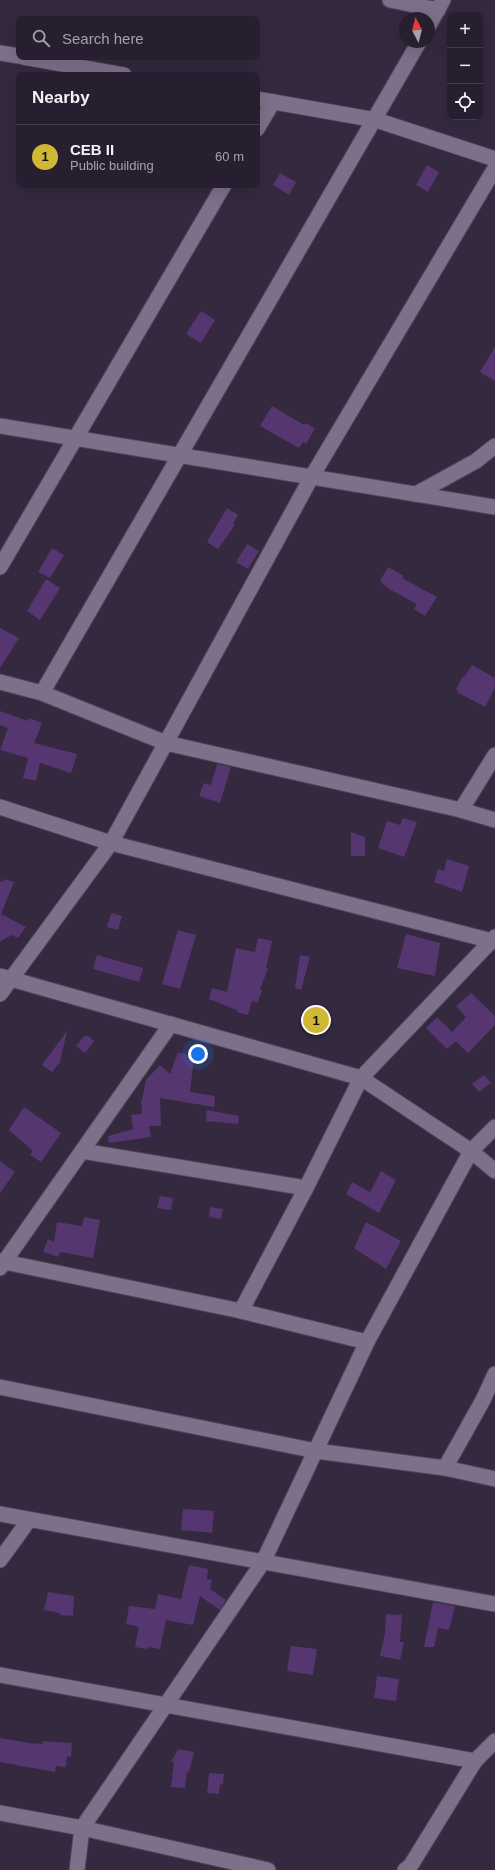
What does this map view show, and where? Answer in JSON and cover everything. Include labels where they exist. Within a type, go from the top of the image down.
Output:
[{"type":"street","points":[[390,0],[441,5],[435,15]]},
{"type":"street","points":[[42,693],[416,48]]},
{"type":"street","points":[[0,53],[16,56]]},
{"type":"street","points":[[40,60],[107,72]]},
{"type":"street","points":[[260,100],[374,120],[495,159]]},
{"type":"street","points":[[260,124],[273,102]]},
{"type":"street","points":[[0,994],[6,977],[111,843],[311,478],[495,168]]},
{"type":"street","points":[[0,567],[222,188]]},
{"type":"street","points":[[0,426],[495,507]]},
{"type":"street","points":[[416,494],[476,461],[495,446]]},
{"type":"street","points":[[0,682],[42,693],[166,743],[461,810],[495,820]]},
{"type":"street","points":[[461,810],[495,755]]},
{"type":"street","points":[[0,807],[111,843],[493,939],[361,1078],[306,1188],[241,1311]]},
{"type":"street","points":[[6,977],[361,1078],[471,1151],[495,1171]]},
{"type":"street","points":[[171,1024],[1,1264],[241,1311],[367,1342]]},
{"type":"street","points":[[77,1870],[82,1828],[263,1562],[367,1342],[471,1151],[495,1127]]},
{"type":"street","points":[[82,1151],[306,1188]]},
{"type":"street","points":[[445,1468],[483,1400],[495,1374]]},
{"type":"street","points":[[0,1387],[316,1451],[445,1468],[495,1479]]},
{"type":"street","points":[[0,1514],[495,1604]]},
{"type":"street","points":[[0,1560],[29,1520]]},
{"type":"street","points":[[0,1675],[475,1761]]},
{"type":"street","points":[[405,1870],[411,1865],[475,1761],[495,1741]]},
{"type":"street","points":[[0,1813],[82,1828],[268,1870]]},
{"type":"building","points":[[427,165],[439,172],[428,192],[416,185]]},
{"type":"building","points":[[280,173],[296,182],[289,195],[273,185]]},
{"type":"building","points":[[201,311],[215,320],[201,343],[186,334]]},
{"type":"building","points":[[495,347],[495,381],[480,372]]},
{"type":"building","points":[[272,406],[304,425],[305,423],[315,428],[306,444],[303,442],[299,448],[260,426]]},
{"type":"building","points":[[227,508],[238,515],[233,524],[235,525],[218,549],[207,542]]},
{"type":"building","points":[[247,544],[259,551],[248,569],[236,562]]},
{"type":"building","points":[[52,548],[64,555],[50,578],[38,572]]},
{"type":"building","points":[[388,567],[404,576],[402,578],[437,597],[425,616],[414,609],[417,604],[389,589],[380,581]]},
{"type":"building","points":[[46,579],[60,588],[40,620],[27,611]]},
{"type":"building","points":[[0,628],[19,638],[0,668]]},
{"type":"building","points":[[472,665],[495,678],[495,688],[485,707],[457,692],[458,691],[456,689],[463,676],[464,677]]},
{"type":"building","points":[[0,711],[28,721],[29,718],[42,723],[34,743],[77,754],[71,773],[40,763],[36,781],[23,778],[28,758],[0,750],[8,728],[0,725]]},
{"type":"building","points":[[217,764],[231,767],[220,803],[199,796],[204,783],[211,785]]},
{"type":"building","points":[[403,818],[417,822],[404,857],[378,848],[387,821],[400,825]]},
{"type":"building","points":[[351,832],[365,837],[365,856],[351,856]]},
{"type":"building","points":[[447,859],[469,866],[462,892],[434,882],[438,869],[444,871]]},
{"type":"building","points":[[4,879],[14,882],[1,914],[26,927],[18,938],[11,935],[0,942],[0,881],[3,882]]},
{"type":"building","points":[[111,913],[122,916],[118,930],[107,927]]},
{"type":"building","points":[[178,930],[196,935],[180,989],[162,984]]},
{"type":"building","points":[[406,934],[440,943],[435,976],[397,968]]},
{"type":"building","points":[[258,938],[272,941],[266,968],[268,968],[260,990],[262,991],[257,1003],[252,1001],[248,1015],[237,1012],[237,1010],[209,999],[212,988],[227,992],[236,948],[255,952]]},
{"type":"building","points":[[97,955],[143,968],[139,982],[93,969]]},
{"type":"building","points":[[300,955],[310,957],[301,990],[295,988]]},
{"type":"building","points":[[471,993],[495,1016],[495,1025],[468,1053],[456,1041],[447,1049],[426,1028],[437,1017],[452,1032],[466,1017],[456,1006]]},
{"type":"building","points":[[67,1031],[60,1062],[52,1072],[42,1065]]},
{"type":"building","points":[[84,1036],[88,1036],[94,1041],[85,1053],[76,1046]]},
{"type":"building","points":[[178,1052],[194,1057],[190,1092],[215,1096],[214,1107],[160,1098],[161,1126],[149,1126],[151,1137],[109,1143],[108,1136],[133,1129],[131,1115],[142,1114],[141,1100],[146,1080],[160,1065],[170,1074]]},
{"type":"building","points":[[484,1075],[491,1083],[479,1092],[472,1084]]},
{"type":"building","points":[[24,1107],[61,1133],[41,1162],[30,1155],[33,1151],[9,1130]]},
{"type":"building","points":[[207,1110],[239,1116],[238,1124],[206,1121]]},
{"type":"building","points":[[0,1161],[15,1172],[0,1193]]},
{"type":"building","points":[[381,1171],[396,1180],[379,1213],[346,1194],[352,1182],[370,1192]]},
{"type":"building","points":[[160,1196],[173,1198],[171,1210],[157,1208]]},
{"type":"building","points":[[210,1207],[223,1209],[221,1219],[209,1217]]},
{"type":"building","points":[[84,1217],[100,1220],[93,1258],[60,1252],[58,1257],[43,1252],[48,1239],[54,1242],[57,1222],[82,1226]]},
{"type":"building","points":[[366,1222],[401,1241],[386,1269],[354,1248]]},
{"type":"building","points":[[183,1509],[214,1511],[212,1533],[181,1530]]},
{"type":"building","points":[[189,1565],[208,1569],[207,1579],[212,1580],[210,1589],[226,1600],[220,1610],[200,1596],[193,1625],[166,1620],[160,1649],[135,1647],[139,1627],[126,1624],[129,1606],[155,1609],[158,1594],[181,1599]]},
{"type":"building","points":[[48,1592],[74,1596],[73,1616],[60,1615],[60,1613],[44,1610]]},
{"type":"building","points":[[433,1602],[455,1606],[449,1630],[438,1628],[434,1647],[424,1647]]},
{"type":"building","points":[[386,1614],[402,1615],[400,1642],[404,1642],[400,1660],[380,1656],[385,1633]]},
{"type":"building","points":[[291,1646],[317,1649],[313,1675],[287,1671]]},
{"type":"building","points":[[377,1676],[399,1679],[396,1701],[374,1698]]},
{"type":"building","points":[[0,1738],[35,1744],[43,1744],[43,1741],[72,1743],[71,1757],[67,1756],[66,1767],[56,1766],[55,1772],[0,1762]]},
{"type":"building","points":[[178,1749],[194,1752],[189,1772],[187,1772],[185,1788],[171,1787],[174,1762],[171,1762]]},
{"type":"building","points":[[209,1773],[224,1774],[223,1785],[220,1784],[219,1794],[207,1793]]},
{"type":"place","name":"CEB II","points":[[316,1020]]}]
